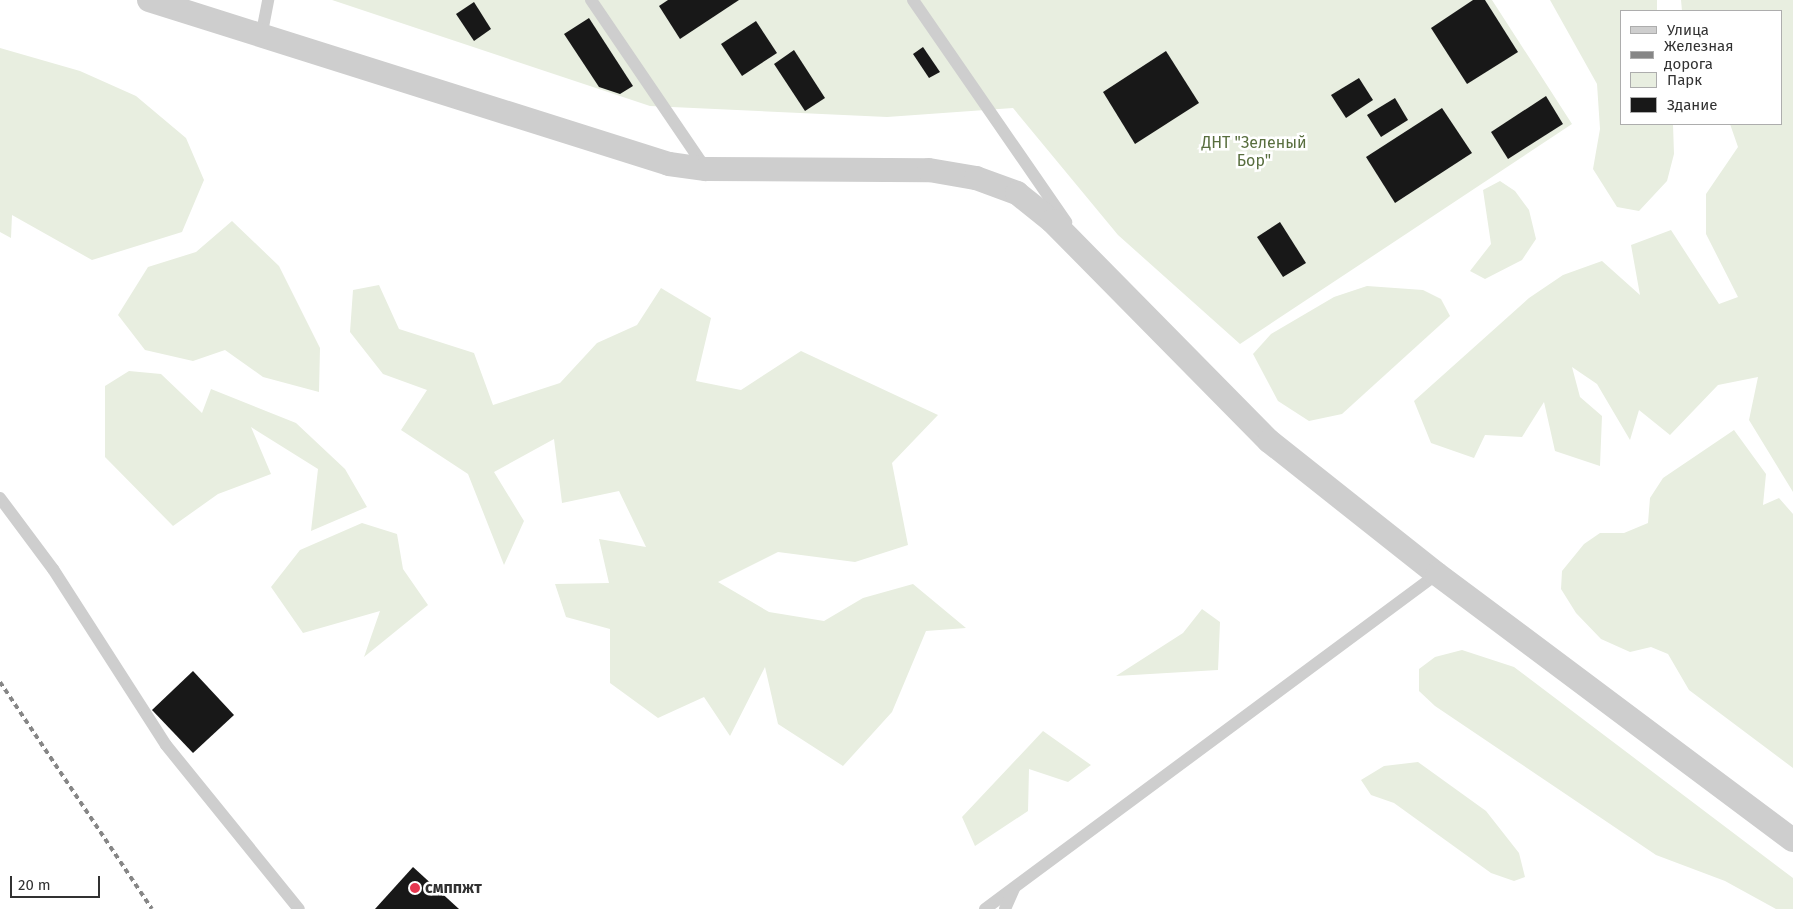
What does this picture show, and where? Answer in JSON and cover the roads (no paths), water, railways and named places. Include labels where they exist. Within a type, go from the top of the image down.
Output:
[{"type":"street","points":[[150,0],[262,32],[620,150],[669,164],[706,169],[901,169],[976,178],[1033,203],[1269,441],[1437,574],[1793,840]]},
{"type":"lane","points":[[262,32],[268,0]]},
{"type":"lane","points":[[592,0],[706,169]]},
{"type":"lane","points":[[913,0],[1094,264]]},
{"type":"lane","points":[[0,498],[53,568],[166,745],[299,909]]},
{"type":"lane","points":[[985,909],[1437,574]]},
{"type":"lane","points":[[1005,909],[1014,887]]},
{"type":"railway","points":[[0,682],[152,909]]},
{"type":"place","name":"смппжт","points":[[415,888]]},
{"type":"park label","name":"ДНТ \"Зеленый Бор\"","points":[[1254,152]]}]
